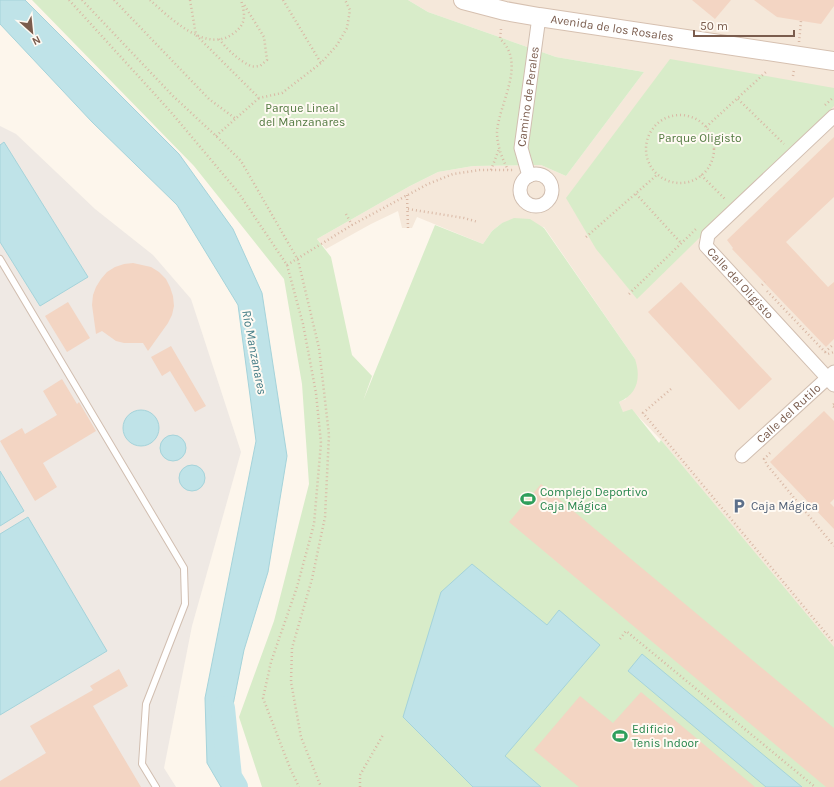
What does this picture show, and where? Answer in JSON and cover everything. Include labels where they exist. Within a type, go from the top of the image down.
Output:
[{"type":"main road","name":"Avenida de los Rosales","points":[[463,0],[505,11],[539,17],[834,61]]},
{"type":"street","name":"Camino de Perales","points":[[524,173],[521,148],[539,17]]},
{"type":"street","name":"Calle del Oligisto","points":[[832,378],[706,246],[708,235],[834,116]]},
{"type":"street","name":"Calle del Rutilo","points":[[742,456],[832,378]]},
{"type":"lane","points":[[0,259],[184,568],[185,604],[146,704],[142,764],[156,787]]},
{"type":"path","points":[[69,0],[170,111],[238,192],[287,265],[303,324],[316,393],[321,443],[314,524],[296,587],[271,662],[263,698],[290,768],[299,787]]},
{"type":"path","points":[[82,0],[173,96],[216,136],[240,161],[298,260],[320,348],[329,435],[325,517],[312,579],[292,648],[291,682],[301,737],[321,787]]},
{"type":"path","points":[[114,0],[209,99],[236,119]]},
{"type":"path","points":[[150,0],[176,24],[196,35],[214,39],[229,37],[240,28],[245,16],[241,0]]},
{"type":"path","points":[[190,0],[196,35],[258,98]]},
{"type":"path","points":[[219,39],[239,58],[252,66],[260,66],[267,60],[264,37],[241,0]]},
{"type":"path","points":[[283,0],[321,63]]},
{"type":"path","points":[[216,136],[258,98],[282,93],[321,63],[337,45],[347,28],[350,10],[345,0]]},
{"type":"path","points":[[799,41],[801,21]]},
{"type":"path","points":[[501,29],[500,39],[510,51],[512,68],[498,132],[499,148],[508,170]]},
{"type":"path","points":[[793,76],[794,69]]},
{"type":"path","points":[[706,127],[766,72]]},
{"type":"path","points":[[738,99],[784,144]]},
{"type":"path","points":[[676,115],[688,115],[698,120],[706,127],[712,136],[714,147],[713,157],[708,167],[702,175],[693,180],[684,182],[666,180],[658,174],[650,166],[646,155],[646,144],[649,133],[656,124],[665,118],[676,115]]},
{"type":"path","points":[[491,170],[499,148]]},
{"type":"path","points":[[287,265],[298,260],[352,225],[428,184],[453,174],[491,170],[508,170],[524,173]]},
{"type":"path","points":[[586,237],[658,174]]},
{"type":"path","points":[[702,175],[726,200]]},
{"type":"path","points":[[636,194],[681,243]]},
{"type":"path","points":[[407,195],[408,228]]},
{"type":"path","points":[[408,209],[464,218],[478,222]]},
{"type":"path","points":[[346,214],[352,225]]},
{"type":"path","points":[[758,282],[825,352],[828,354],[834,352]]},
{"type":"path","points":[[762,285],[765,282]]},
{"type":"path","points":[[825,352],[834,344]]},
{"type":"path","points":[[671,389],[643,413],[834,643]]},
{"type":"path","points":[[834,404],[832,406],[834,408]]},
{"type":"path","points":[[770,453],[764,459],[767,465],[834,546]]},
{"type":"path","points":[[620,639],[626,631],[815,787]]},
{"type":"path","points":[[360,787],[360,775],[383,735]]},
{"type":"shaded area","points":[[408,0],[834,0],[834,649],[661,440],[632,410],[623,413],[619,402],[626,399],[635,359],[544,227],[502,223],[492,231],[483,244],[417,217],[412,228],[402,228],[398,211],[326,249],[317,239],[410,186],[438,172],[473,166],[541,165],[566,176],[644,72],[556,57],[428,12]]},
{"type":"shaded area","points":[[0,126],[16,134],[95,209],[153,255],[191,299],[241,452],[192,626],[164,768],[176,787],[0,787]]},
{"type":"green space","name":"Complejo Deportivo Caja Mágica","points":[[32,0],[408,0],[428,12],[556,57],[644,72],[566,176],[541,165],[473,166],[438,172],[410,186],[317,239],[331,257],[352,355],[372,376],[363,401],[435,225],[483,244],[492,231],[502,223],[514,218],[530,219],[544,228],[635,359],[638,378],[634,390],[625,399],[619,402],[623,412],[632,409],[659,443],[661,440],[834,647],[834,787],[262,787],[239,717],[274,621],[309,484],[302,384],[284,279],[194,166]]},
{"type":"green space","name":"Parque Oligisto","points":[[670,59],[834,88],[834,106],[637,299],[596,249],[566,198]]},
{"type":"water","points":[[0,0],[25,0],[179,154],[233,229],[262,293],[287,456],[268,572],[244,650],[226,740],[227,755],[246,787],[221,787],[207,763],[205,698],[256,441],[238,305],[177,205],[92,122],[0,24]]},
{"type":"water","points":[[4,142],[88,277],[40,306],[0,242],[0,145]]},
{"type":"water","points":[[141,410],[151,413],[156,418],[159,428],[156,438],[151,443],[141,446],[131,443],[126,438],[123,428],[126,418],[131,413]]},
{"type":"water","points":[[173,435],[183,438],[186,448],[183,458],[173,461],[163,458],[160,448],[163,438]]},
{"type":"water","points":[[192,465],[202,468],[205,478],[202,488],[192,491],[182,488],[179,478],[182,468]]},
{"type":"water","points":[[0,471],[24,511],[0,526]]},
{"type":"water","points":[[28,517],[107,651],[0,715],[0,534]]},
{"type":"water","points":[[472,564],[547,625],[559,610],[600,645],[505,756],[541,787],[473,787],[403,717],[441,592]]},
{"type":"water","points":[[642,654],[802,787],[766,787],[628,671]]},
{"type":"building","points":[[692,0],[731,0],[715,19]]},
{"type":"building","points":[[754,0],[834,0],[834,6],[821,24],[777,17]]},
{"type":"building","points":[[834,137],[834,197],[786,242],[828,287],[834,282],[834,339],[826,347],[732,249],[733,248],[727,240]]},
{"type":"building","points":[[133,263],[151,267],[159,272],[166,279],[173,296],[174,306],[172,315],[148,351],[143,343],[124,343],[116,341],[102,331],[96,334],[92,305],[96,287],[107,272],[115,267]]},
{"type":"building","points":[[681,282],[772,379],[739,410],[648,312]]},
{"type":"building","points":[[68,302],[90,338],[67,352],[45,316]]},
{"type":"building","points":[[171,346],[206,406],[195,412],[170,371],[162,376],[151,357]]},
{"type":"building","points":[[62,379],[77,404],[79,402],[96,431],[43,463],[57,487],[35,501],[0,441],[22,428],[25,434],[57,415],[43,391]]},
{"type":"building","points":[[824,411],[834,421],[834,499],[830,503],[834,507],[834,529],[770,462]]},
{"type":"building","points":[[541,484],[834,728],[834,787],[826,787],[509,522]]},
{"type":"building","points":[[119,669],[128,686],[93,706],[141,787],[0,787],[0,781],[46,753],[30,726],[93,690],[90,686]]},
{"type":"building","name":"Edificio Tenis Indoor","points":[[641,692],[755,787],[579,787],[534,750],[580,696],[613,723]]},
{"type":"waterway","name":"Río Manzanares","points":[[223,708],[230,777],[236,787]]},
{"type":"place","name":"Complejo Deportivo Caja Mágica","points":[[528,499]]},
{"type":"place","name":"Caja Mágica","points":[[739,506]]},
{"type":"place","name":"Edificio Tenis Indoor","points":[[620,736]]},
{"type":"park label","name":"Parque Lineal del Manzanares","points":[[302,115]]}]
